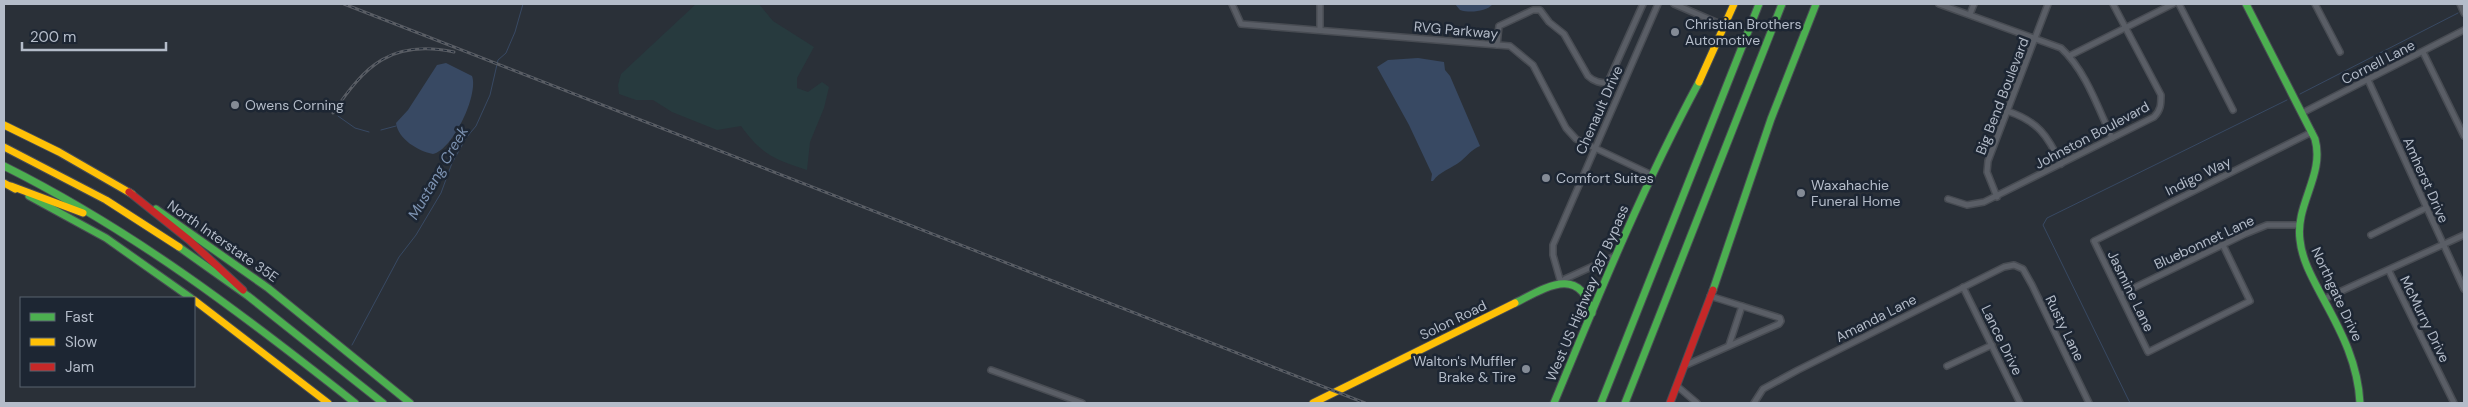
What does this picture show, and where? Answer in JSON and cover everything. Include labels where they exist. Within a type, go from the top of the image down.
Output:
[{"type":"main road","name":"West US Highway 287 Bypass","points":[[1554,403],[1615,256],[1675,126],[1708,65],[1734,4]]},
{"type":"main road","points":[[1601,403],[1759,4]]},
{"type":"main road","points":[[1624,403],[1782,4]]},
{"type":"main road","points":[[1777,19],[1788,4]]},
{"type":"main road","points":[[1670,403],[1686,365],[1771,119],[1816,4]]},
{"type":"main road","name":"Northgate Drive","points":[[2246,4],[2312,132],[2317,147],[2317,167],[2299,226],[2301,247],[2309,270],[2356,366],[2360,383],[2360,403]]},
{"type":"main road","name":"North Interstate 35E","points":[[4,125],[59,152],[129,192],[205,242],[268,288],[410,403]]},
{"type":"main road","points":[[4,147],[78,185],[139,220],[185,250],[383,403]]},
{"type":"main road","points":[[4,166],[84,207],[175,264],[231,304],[355,403]]},
{"type":"main road","points":[[7,185],[74,208],[175,264]]},
{"type":"main road","points":[[7,185],[106,238],[190,297]]},
{"type":"main road","points":[[129,192],[155,211],[233,278],[249,299]]},
{"type":"main road","points":[[1561,283],[1569,283],[1584,292],[1592,313]]},
{"type":"main road","name":"Solon Road","points":[[1313,403],[1522,300],[1561,283]]},
{"type":"main road","points":[[195,301],[328,403]]},
{"type":"street","name":"RVG Parkway","points":[[1232,4],[1241,24],[1510,46],[1533,65],[1566,128],[1576,139],[1652,175]]},
{"type":"street","points":[[1320,4],[1320,30]]},
{"type":"street","points":[[1496,45],[1499,26],[1533,10],[1540,10],[1549,22],[1564,34],[1588,76],[1592,80],[1608,82],[1643,4]]},
{"type":"street","name":"Chenault Drive","points":[[1561,283],[1553,255],[1553,245],[1658,4]]},
{"type":"street","points":[[1674,4],[1725,26]]},
{"type":"street","points":[[1939,4],[2061,48],[2069,56],[2085,80],[2112,138]]},
{"type":"street","points":[[1970,14],[1974,4]]},
{"type":"street","name":"Big Bend Boulevard","points":[[1997,196],[1987,172],[1988,161],[2048,4]]},
{"type":"street","points":[[2113,4],[2126,27]]},
{"type":"street","points":[[2069,56],[2173,4]]},
{"type":"street","points":[[2179,4],[2233,110]]},
{"type":"street","points":[[2315,4],[2340,52]]},
{"type":"street","points":[[2460,4],[2464,13]]},
{"type":"street","name":"Johnston Boulevard","points":[[1948,199],[1967,205],[1984,202],[2154,117],[2161,108],[2161,95],[2126,27]]},
{"type":"street","name":"Cornell Lane","points":[[2302,112],[2464,30]]},
{"type":"street","points":[[2423,52],[2464,136]]},
{"type":"street","name":"Amherst Drive","points":[[2368,80],[2464,289]]},
{"type":"street","points":[[2007,111],[2034,123],[2050,140],[2061,164]]},
{"type":"street","name":"Indigo Way","points":[[2094,241],[2312,132]]},
{"type":"street","points":[[2371,235],[2426,208]]},
{"type":"street","name":"Bluebonnet Lane","points":[[2121,294],[2223,244],[2267,226],[2299,226]]},
{"type":"street","points":[[2324,299],[2389,271],[2464,235]]},
{"type":"street","name":"Jasmine Lane","points":[[2094,241],[2148,352],[2250,301],[2223,244]]},
{"type":"street","points":[[1561,283],[1565,279],[1615,256]]},
{"type":"street","name":"Amanda Lane","points":[[1754,403],[1763,389],[2004,267],[2018,266]]},
{"type":"street","name":"Rusty Lane","points":[[2018,266],[2023,269],[2032,285],[2089,403]]},
{"type":"street","name":"McMurry Drive","points":[[2389,271],[2454,403]]},
{"type":"street","name":"Lance Drive","points":[[1963,287],[2020,403]]},
{"type":"street","points":[[1686,365],[1779,324],[1781,321],[1780,318],[1710,296]]},
{"type":"street","points":[[1729,345],[1742,306]]},
{"type":"street","points":[[1947,366],[1992,345]]},
{"type":"street","points":[[990,370],[1082,403]]},
{"type":"street","points":[[1677,386],[1698,403]]},
{"type":"green space","points":[[696,4],[759,4],[773,21],[814,47],[797,78],[797,88],[808,92],[822,82],[829,87],[824,108],[810,142],[807,170],[777,159],[762,150],[741,126],[717,130],[672,112],[653,100],[636,100],[619,94],[618,85],[621,74]]},
{"type":"water","points":[[1455,4],[1493,4],[1486,9],[1473,12],[1460,10]]},
{"type":"water","points":[[1418,58],[1444,62],[1445,70],[1450,76],[1480,146],[1433,181],[1431,181],[1432,174],[1409,125],[1377,67],[1388,60]]},
{"type":"water","points":[[446,63],[472,76],[472,95],[463,120],[449,143],[433,154],[421,150],[405,139],[396,123],[408,110],[437,65]]},
{"type":"waterway","name":"Mustang Creek","points":[[352,345],[399,257],[416,235],[441,193],[452,163],[466,138],[476,126],[490,95],[498,60],[506,53],[515,32],[523,4]]},
{"type":"waterway","points":[[2300,94],[2458,13]]},
{"type":"waterway","points":[[2130,403],[2043,225],[2047,218],[2287,100]]},
{"type":"waterway","points":[[338,116],[355,128],[369,132]]},
{"type":"waterway","points":[[381,130],[396,126]]},
{"type":"railway","points":[[344,4],[1365,403]]},
{"type":"railway","points":[[333,113],[357,81],[382,60],[397,53],[413,49],[454,52]]},
{"type":"traffic: fast","points":[[1601,403],[1759,4]]},
{"type":"traffic: fast","points":[[1625,403],[1782,4]]},
{"type":"traffic: fast","points":[[1713,290],[1771,119],[1816,4]]},
{"type":"traffic: fast","points":[[2246,4],[2315,139],[2316,165],[2302,214],[2300,227],[2301,248],[2309,271],[2348,349],[2356,375],[2360,403]]},
{"type":"traffic: fast","points":[[1554,403],[1640,201],[1699,82]]},
{"type":"traffic: fast","points":[[4,166],[98,218],[186,275],[355,403]]},
{"type":"traffic: fast","points":[[29,196],[106,238],[190,297]]},
{"type":"traffic: fast","points":[[156,209],[268,288],[410,403]]},
{"type":"traffic: fast","points":[[179,247],[248,296],[383,403]]},
{"type":"traffic: fast","points":[[1515,303],[1549,287],[1570,284],[1579,289],[1586,298],[1592,313]]},
{"type":"traffic: slow","points":[[1699,82],[1734,4]]},
{"type":"traffic: slow","points":[[4,125],[59,152],[132,194]]},
{"type":"traffic: slow","points":[[4,147],[106,200],[179,247]]},
{"type":"traffic: slow","points":[[4,183],[15,189]]},
{"type":"traffic: slow","points":[[11,186],[83,213]]},
{"type":"traffic: slow","points":[[195,301],[328,403]]},
{"type":"traffic: slow","points":[[1313,403],[1515,303]]},
{"type":"traffic: jam","points":[[129,192],[189,240],[243,290]]},
{"type":"traffic: jam","points":[[1670,403],[1713,290]]},
{"type":"place","name":"Christian Brothers Automotive","points":[[1675,32]]},
{"type":"place","name":"Owens Corning","points":[[235,105]]},
{"type":"place","name":"Comfort Suites","points":[[1546,178]]},
{"type":"place","name":"Waxahachie Funeral Home","points":[[1801,193]]},
{"type":"place","name":"Walton's Muffler Brake & Tire","points":[[1526,369]]}]
